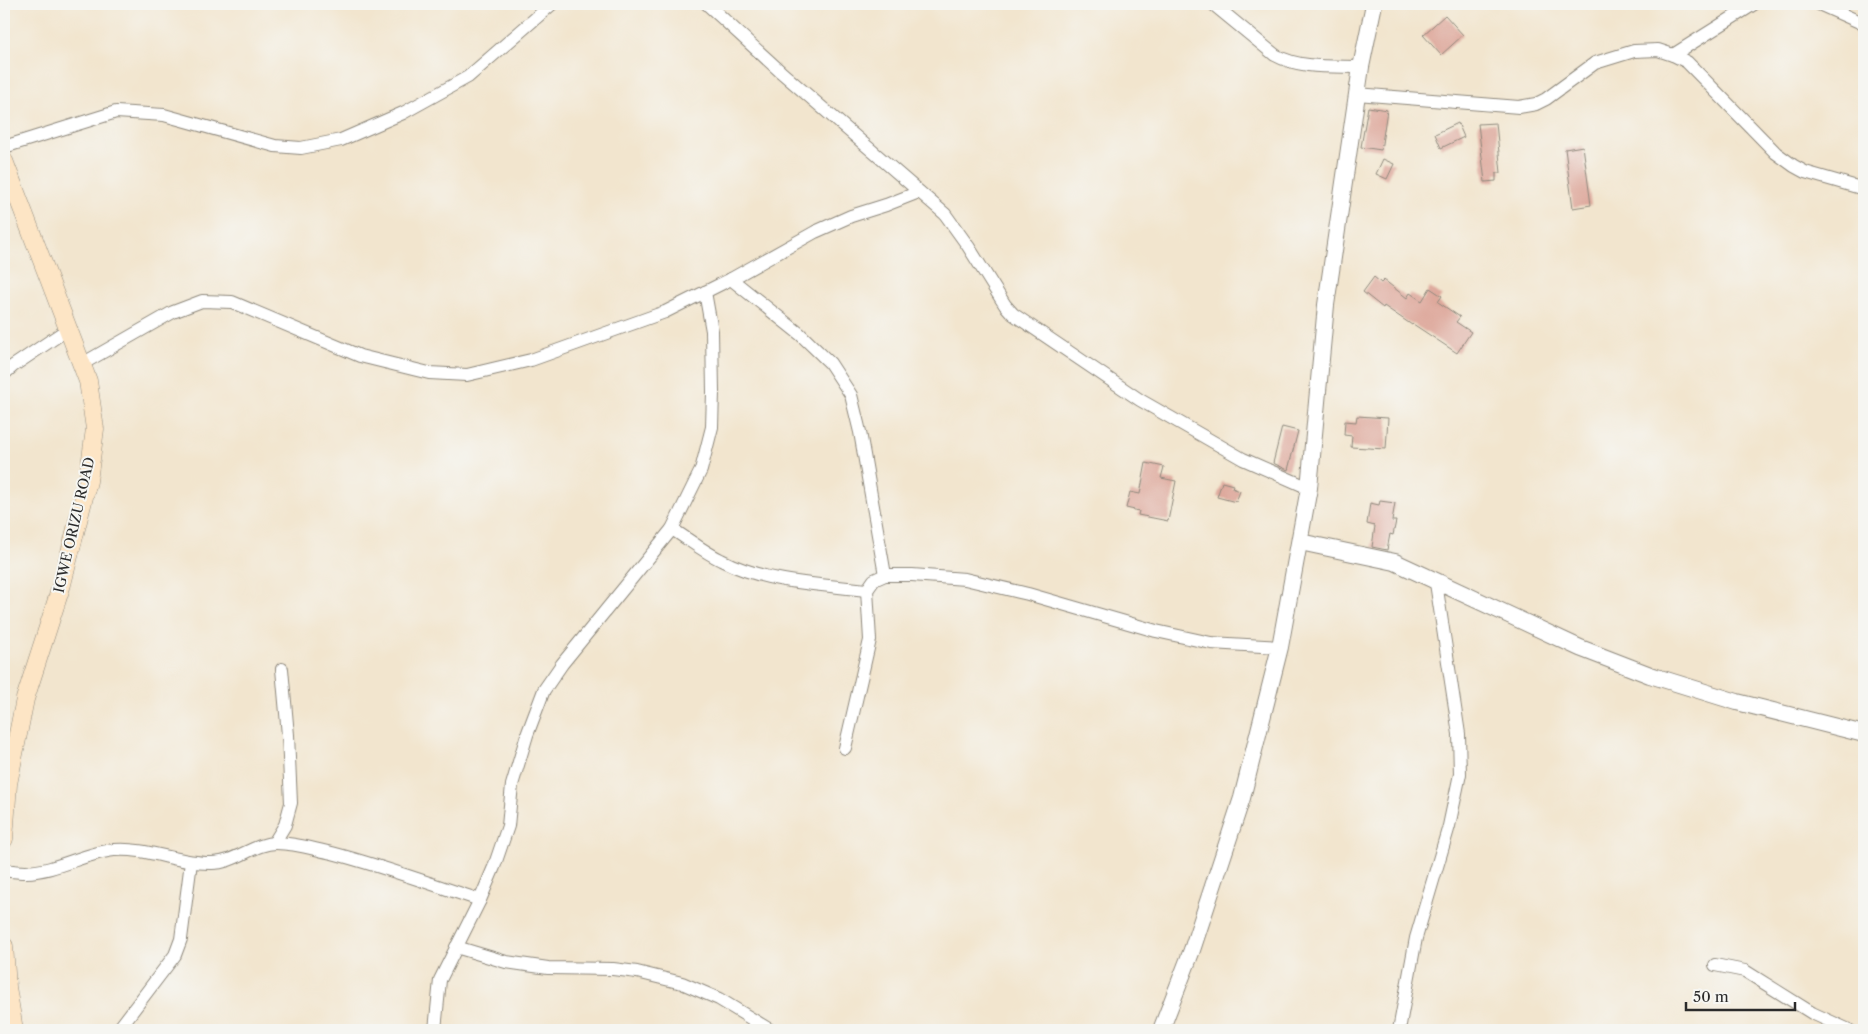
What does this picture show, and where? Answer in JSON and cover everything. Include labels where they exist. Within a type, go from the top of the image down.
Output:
[{"type":"main road","name":"IGWE ORIZU ROAD","points":[[4,161],[88,381],[95,429],[88,481],[62,584],[25,699],[8,784],[4,838]]},
{"type":"main road","points":[[4,946],[7,987],[14,1030]]},
{"type":"street","points":[[4,148],[116,112],[164,114],[275,146],[301,148],[342,140],[403,113],[468,77],[552,4]]},
{"type":"street","points":[[707,4],[788,78],[945,214],[968,246],[1005,305],[1014,314],[1140,400],[1243,459],[1309,488]]},
{"type":"street","points":[[1213,4],[1275,55],[1285,61],[1300,64],[1361,67]]},
{"type":"street","points":[[1161,1030],[1192,950],[1239,807],[1280,647],[1309,488],[1326,305],[1361,67],[1374,4]]},
{"type":"street","points":[[1673,55],[1754,4]]},
{"type":"street","points":[[1819,4],[1864,24]]},
{"type":"street","points":[[1357,94],[1519,107],[1536,104],[1546,99],[1595,63],[1634,51],[1658,50],[1687,62],[1776,153],[1794,166],[1805,172],[1864,188]]},
{"type":"street","points":[[82,364],[172,312],[202,302],[232,302],[360,356],[429,373],[468,375],[532,360],[665,312],[731,279],[815,232],[851,216],[919,192]]},
{"type":"street","points":[[731,279],[812,346],[830,364],[851,395],[860,432],[885,575]]},
{"type":"street","points":[[435,1030],[440,980],[480,900],[508,826],[512,785],[527,735],[544,690],[562,664],[672,529],[702,470],[712,427],[713,351],[705,292]]},
{"type":"street","points":[[4,374],[68,329]]},
{"type":"street","points":[[672,529],[720,560],[755,574],[867,590]]},
{"type":"street","points":[[1300,542],[1394,562],[1580,648],[1650,675],[1737,702],[1864,734]]},
{"type":"street","points":[[845,748],[870,640],[867,590],[874,580],[885,575],[965,579],[1037,596],[1156,631],[1211,643],[1280,647]]},
{"type":"street","points":[[1399,1030],[1416,938],[1449,826],[1460,774],[1459,734],[1436,583]]},
{"type":"street","points":[[274,843],[285,825],[291,803],[288,735],[282,669]]},
{"type":"street","points":[[4,870],[27,872],[116,850],[213,864],[274,843],[293,843],[358,860],[480,900]]},
{"type":"street","points":[[118,1030],[175,955],[181,940],[191,862]]},
{"type":"street","points":[[456,947],[506,962],[548,968],[629,970],[682,982],[719,999],[770,1030]]},
{"type":"street","points":[[1715,965],[1746,971],[1812,1013],[1849,1030]]},
{"type":"building","points":[[1445,15],[1463,35],[1441,55],[1423,35]]},
{"type":"building","points":[[1368,107],[1387,110],[1381,150],[1361,147]]},
{"type":"building","points":[[1458,123],[1464,137],[1441,148],[1435,134]]},
{"type":"building","points":[[1496,123],[1501,173],[1496,173],[1496,181],[1485,182],[1478,124]]},
{"type":"building","points":[[1583,146],[1591,205],[1573,208],[1565,149]]},
{"type":"building","points":[[1383,159],[1394,164],[1387,179],[1376,174]]},
{"type":"building","points":[[1374,277],[1381,283],[1384,280],[1407,298],[1410,293],[1422,301],[1430,288],[1442,296],[1438,302],[1460,317],[1456,322],[1471,332],[1457,353],[1384,306],[1383,308],[1363,292]]},
{"type":"building","points":[[1357,416],[1388,418],[1386,449],[1351,447],[1352,436],[1344,435],[1345,421],[1356,422]]},
{"type":"building","points":[[1282,427],[1298,431],[1288,470],[1273,463]]},
{"type":"building","points":[[1146,463],[1164,467],[1161,478],[1176,481],[1168,521],[1138,515],[1139,511],[1126,508],[1130,492],[1140,494]]},
{"type":"building","points":[[1222,482],[1233,485],[1232,488],[1240,491],[1236,502],[1217,497]]},
{"type":"building","points":[[1380,501],[1395,503],[1392,521],[1396,521],[1393,535],[1390,534],[1387,550],[1372,547],[1375,526],[1367,524],[1370,503],[1379,505]]}]
